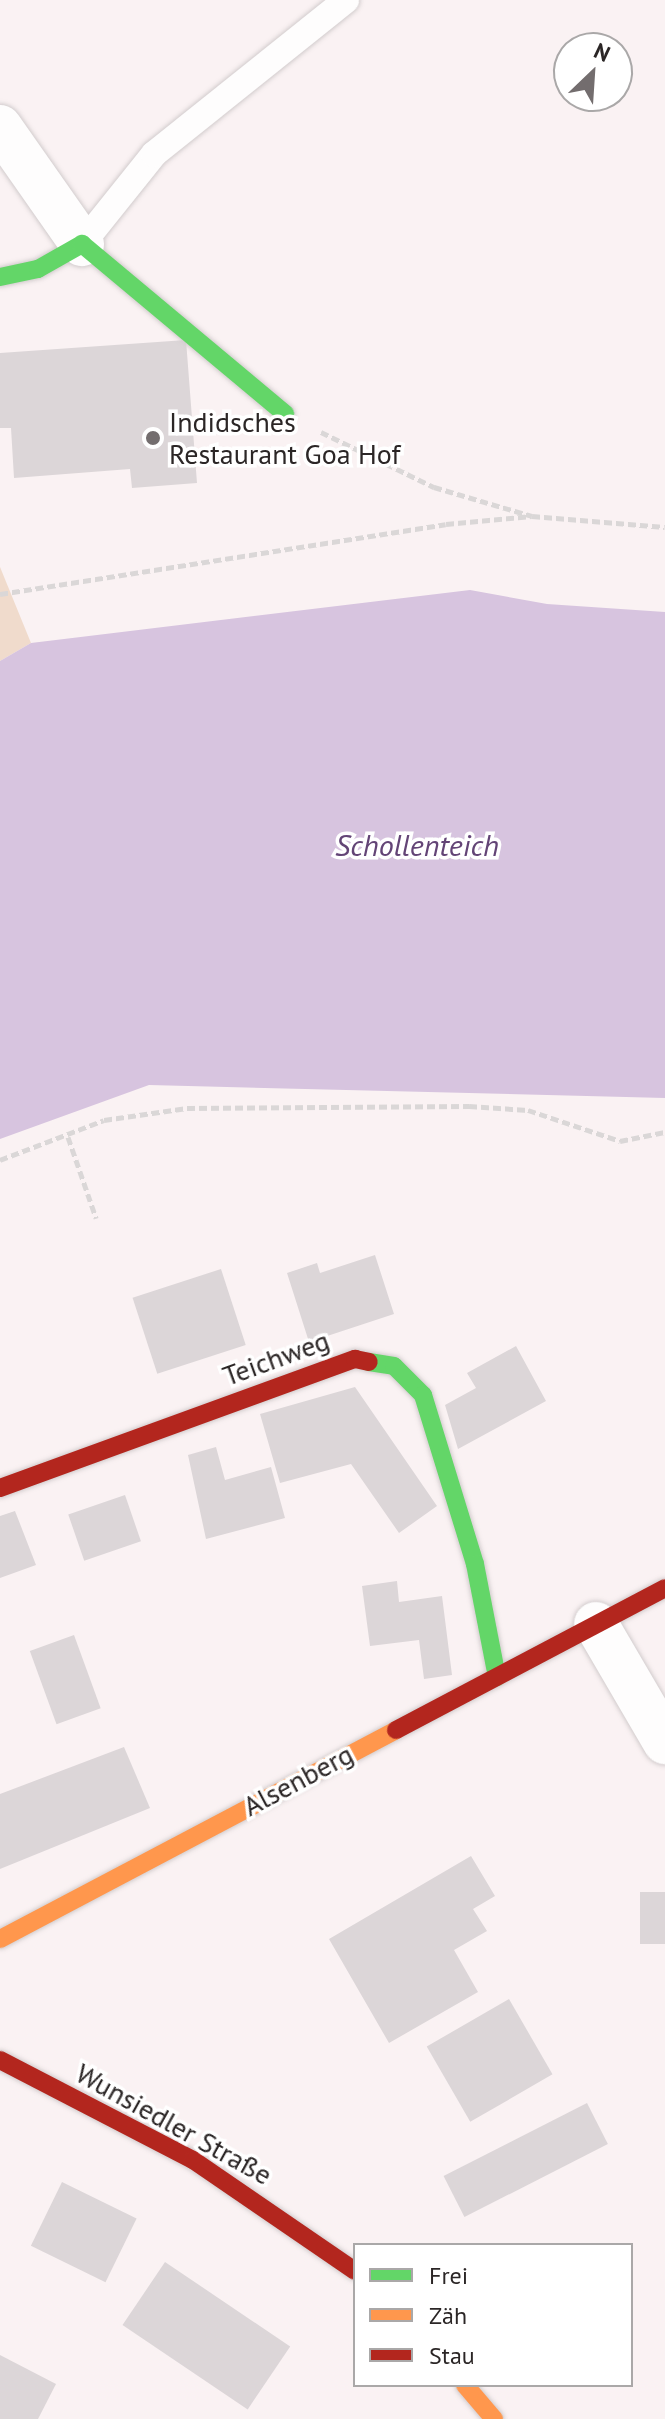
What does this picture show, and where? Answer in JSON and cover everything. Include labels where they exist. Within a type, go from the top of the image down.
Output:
[{"type":"street","points":[[0,127],[82,244],[285,414]]},
{"type":"street","points":[[0,277],[38,269],[82,244]]},
{"type":"street","name":"Teichweg","points":[[0,1488],[355,1359],[394,1366],[423,1395],[475,1564],[497,1677]]},
{"type":"street","name":"Alsenberg","points":[[0,1939],[665,1588]]},
{"type":"street","points":[[596,1624],[665,1742]]},
{"type":"street","name":"Wunsiedler Straße","points":[[0,2060],[193,2160],[338,2255],[353,2269]]},
{"type":"street","points":[[467,2387],[494,2419]]},
{"type":"lane","points":[[82,244],[154,154],[346,0]]},
{"type":"path","points":[[285,414],[434,487],[532,516]]},
{"type":"path","points":[[0,594],[446,524],[532,516],[665,527]]},
{"type":"path","points":[[0,1160],[68,1137],[104,1120],[187,1108],[469,1106],[528,1110],[620,1141],[665,1132]]},
{"type":"path","points":[[68,1137],[96,1218]]},
{"type":"shaded area","points":[[0,567],[31,643],[0,661]]},
{"type":"water","name":"Schollenteich","points":[[470,590],[547,604],[665,612],[665,1098],[149,1085],[0,1139],[0,661],[31,643]]},
{"type":"building","points":[[186,340],[197,483],[132,488],[130,469],[14,478],[11,428],[0,428],[0,353]]},
{"type":"building","points":[[375,1255],[394,1314],[309,1342],[287,1273],[317,1263],[320,1273]]},
{"type":"building","points":[[221,1269],[246,1345],[157,1374],[133,1298]]},
{"type":"building","points":[[516,1346],[546,1401],[458,1449],[445,1405],[476,1388],[467,1373]]},
{"type":"building","points":[[355,1387],[437,1506],[399,1533],[351,1464],[280,1483],[260,1414]]},
{"type":"building","points":[[216,1447],[225,1480],[271,1467],[285,1518],[206,1539],[188,1455]]},
{"type":"building","points":[[125,1495],[141,1541],[84,1561],[68,1515]]},
{"type":"building","points":[[15,1511],[36,1565],[0,1578],[0,1516]]},
{"type":"building","points":[[397,1581],[399,1602],[442,1596],[452,1675],[424,1679],[419,1640],[370,1646],[362,1586]]},
{"type":"building","points":[[74,1635],[101,1708],[57,1724],[30,1651]]},
{"type":"building","points":[[124,1747],[150,1808],[0,1869],[0,1794]]},
{"type":"building","points":[[471,1856],[495,1896],[473,1909],[487,1931],[454,1950],[478,1992],[389,2043],[329,1939]]},
{"type":"building","points":[[640,1892],[665,1892],[665,1944],[640,1944]]},
{"type":"building","points":[[509,1999],[552,2074],[470,2122],[427,2046]]},
{"type":"building","points":[[587,2103],[608,2144],[464,2217],[444,2176]]},
{"type":"building","points":[[62,2182],[137,2218],[105,2282],[31,2246]]},
{"type":"building","points":[[165,2262],[290,2346],[248,2409],[123,2325]]},
{"type":"building","points":[[0,2355],[56,2384],[38,2419],[0,2419]]},
{"type":"traffic: fast","points":[[0,277],[38,269],[82,244],[285,414]]},
{"type":"traffic: fast","points":[[369,1362],[394,1366],[423,1395],[475,1564],[497,1677]]},
{"type":"traffic: slow","points":[[0,1939],[396,1730]]},
{"type":"traffic: slow","points":[[467,2387],[494,2419]]},
{"type":"traffic: jam","points":[[0,1488],[355,1359],[369,1362]]},
{"type":"traffic: jam","points":[[396,1730],[665,1588]]},
{"type":"traffic: jam","points":[[0,2060],[193,2160],[353,2270]]},
{"type":"place","name":"Indidsches Restaurant Goa Hof","points":[[153,438]]}]
